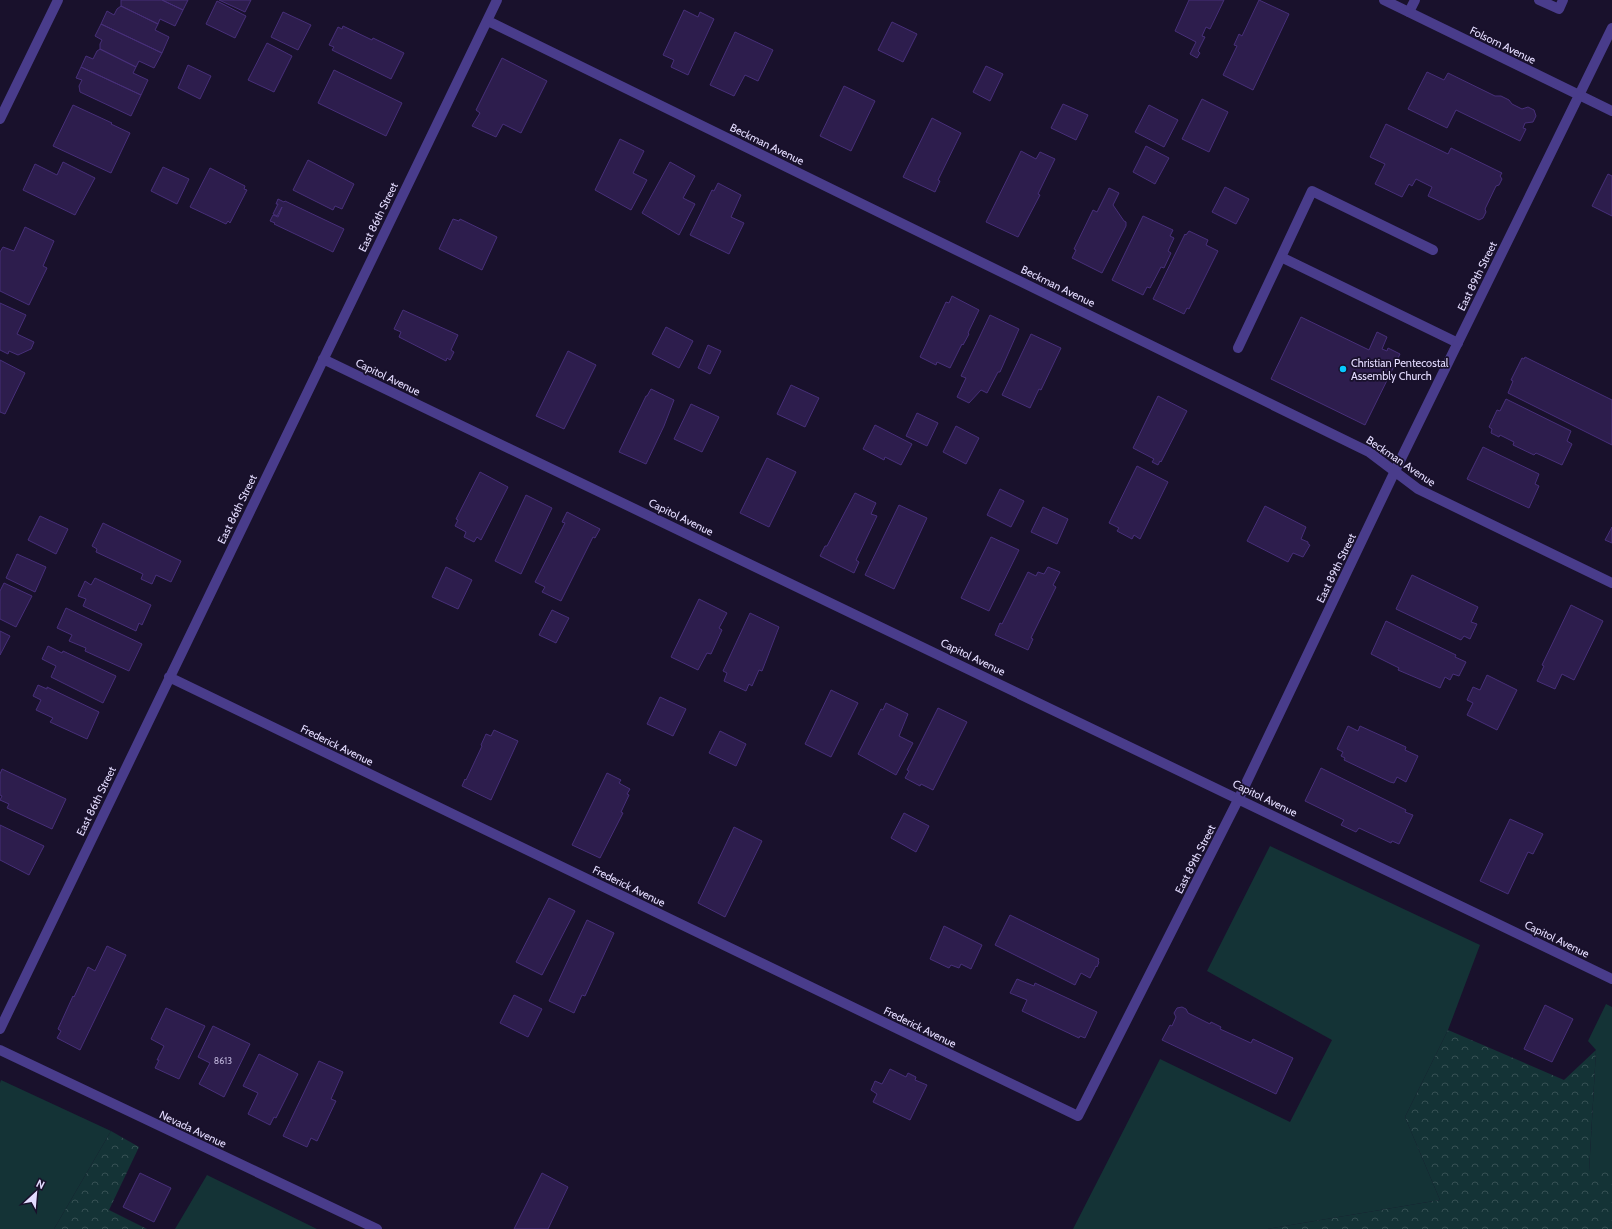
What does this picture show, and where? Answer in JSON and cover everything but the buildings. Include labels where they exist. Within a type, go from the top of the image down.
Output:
[{"type":"street","points":[[0,119],[58,0]]},
{"type":"street","name":"East 86th Street","points":[[0,1030],[497,0]]},
{"type":"street","name":"Folsom Avenue","points":[[1384,0],[1612,111]]},
{"type":"street","points":[[1409,12],[1415,0]]},
{"type":"street","points":[[1539,0],[1559,9],[1563,0]]},
{"type":"street","name":"Beckman Avenue","points":[[488,21],[1369,452],[1418,489],[1612,583]]},
{"type":"street","name":"East 89th Street","points":[[1078,1116],[1239,798],[1395,471],[1612,28]]},
{"type":"street","points":[[1238,348],[1312,191],[1433,250]]},
{"type":"street","points":[[1281,257],[1458,343]]},
{"type":"street","name":"Capitol Avenue","points":[[323,359],[1239,798],[1612,979]]},
{"type":"street","name":"Frederick Avenue","points":[[169,677],[1078,1116]]},
{"type":"street","name":"Nevada Avenue","points":[[0,1050],[376,1229]]},
{"type":"green space","points":[[1270,846],[1480,945],[1448,1030],[1405,1117],[1440,1200],[1267,1229],[1073,1229],[1160,1059],[1290,1122],[1332,1040],[1207,971]]},
{"type":"green space","points":[[1606,1004],[1612,1007],[1612,1172],[1589,1172],[1596,1050],[1588,1041]]},
{"type":"green space","points":[[1448,1030],[1564,1080],[1596,1050],[1589,1171],[1612,1172],[1612,1229],[1267,1229],[1440,1200],[1405,1117]]},
{"type":"green space","points":[[1,1080],[111,1131],[54,1229],[0,1229]]},
{"type":"green space","points":[[111,1131],[139,1147],[109,1210],[147,1229],[54,1229]]},
{"type":"green space","points":[[207,1175],[317,1229],[175,1229]]},
{"type":"place","name":"Christian Pentecostal Assembly Church","points":[[1343,369]]}]
